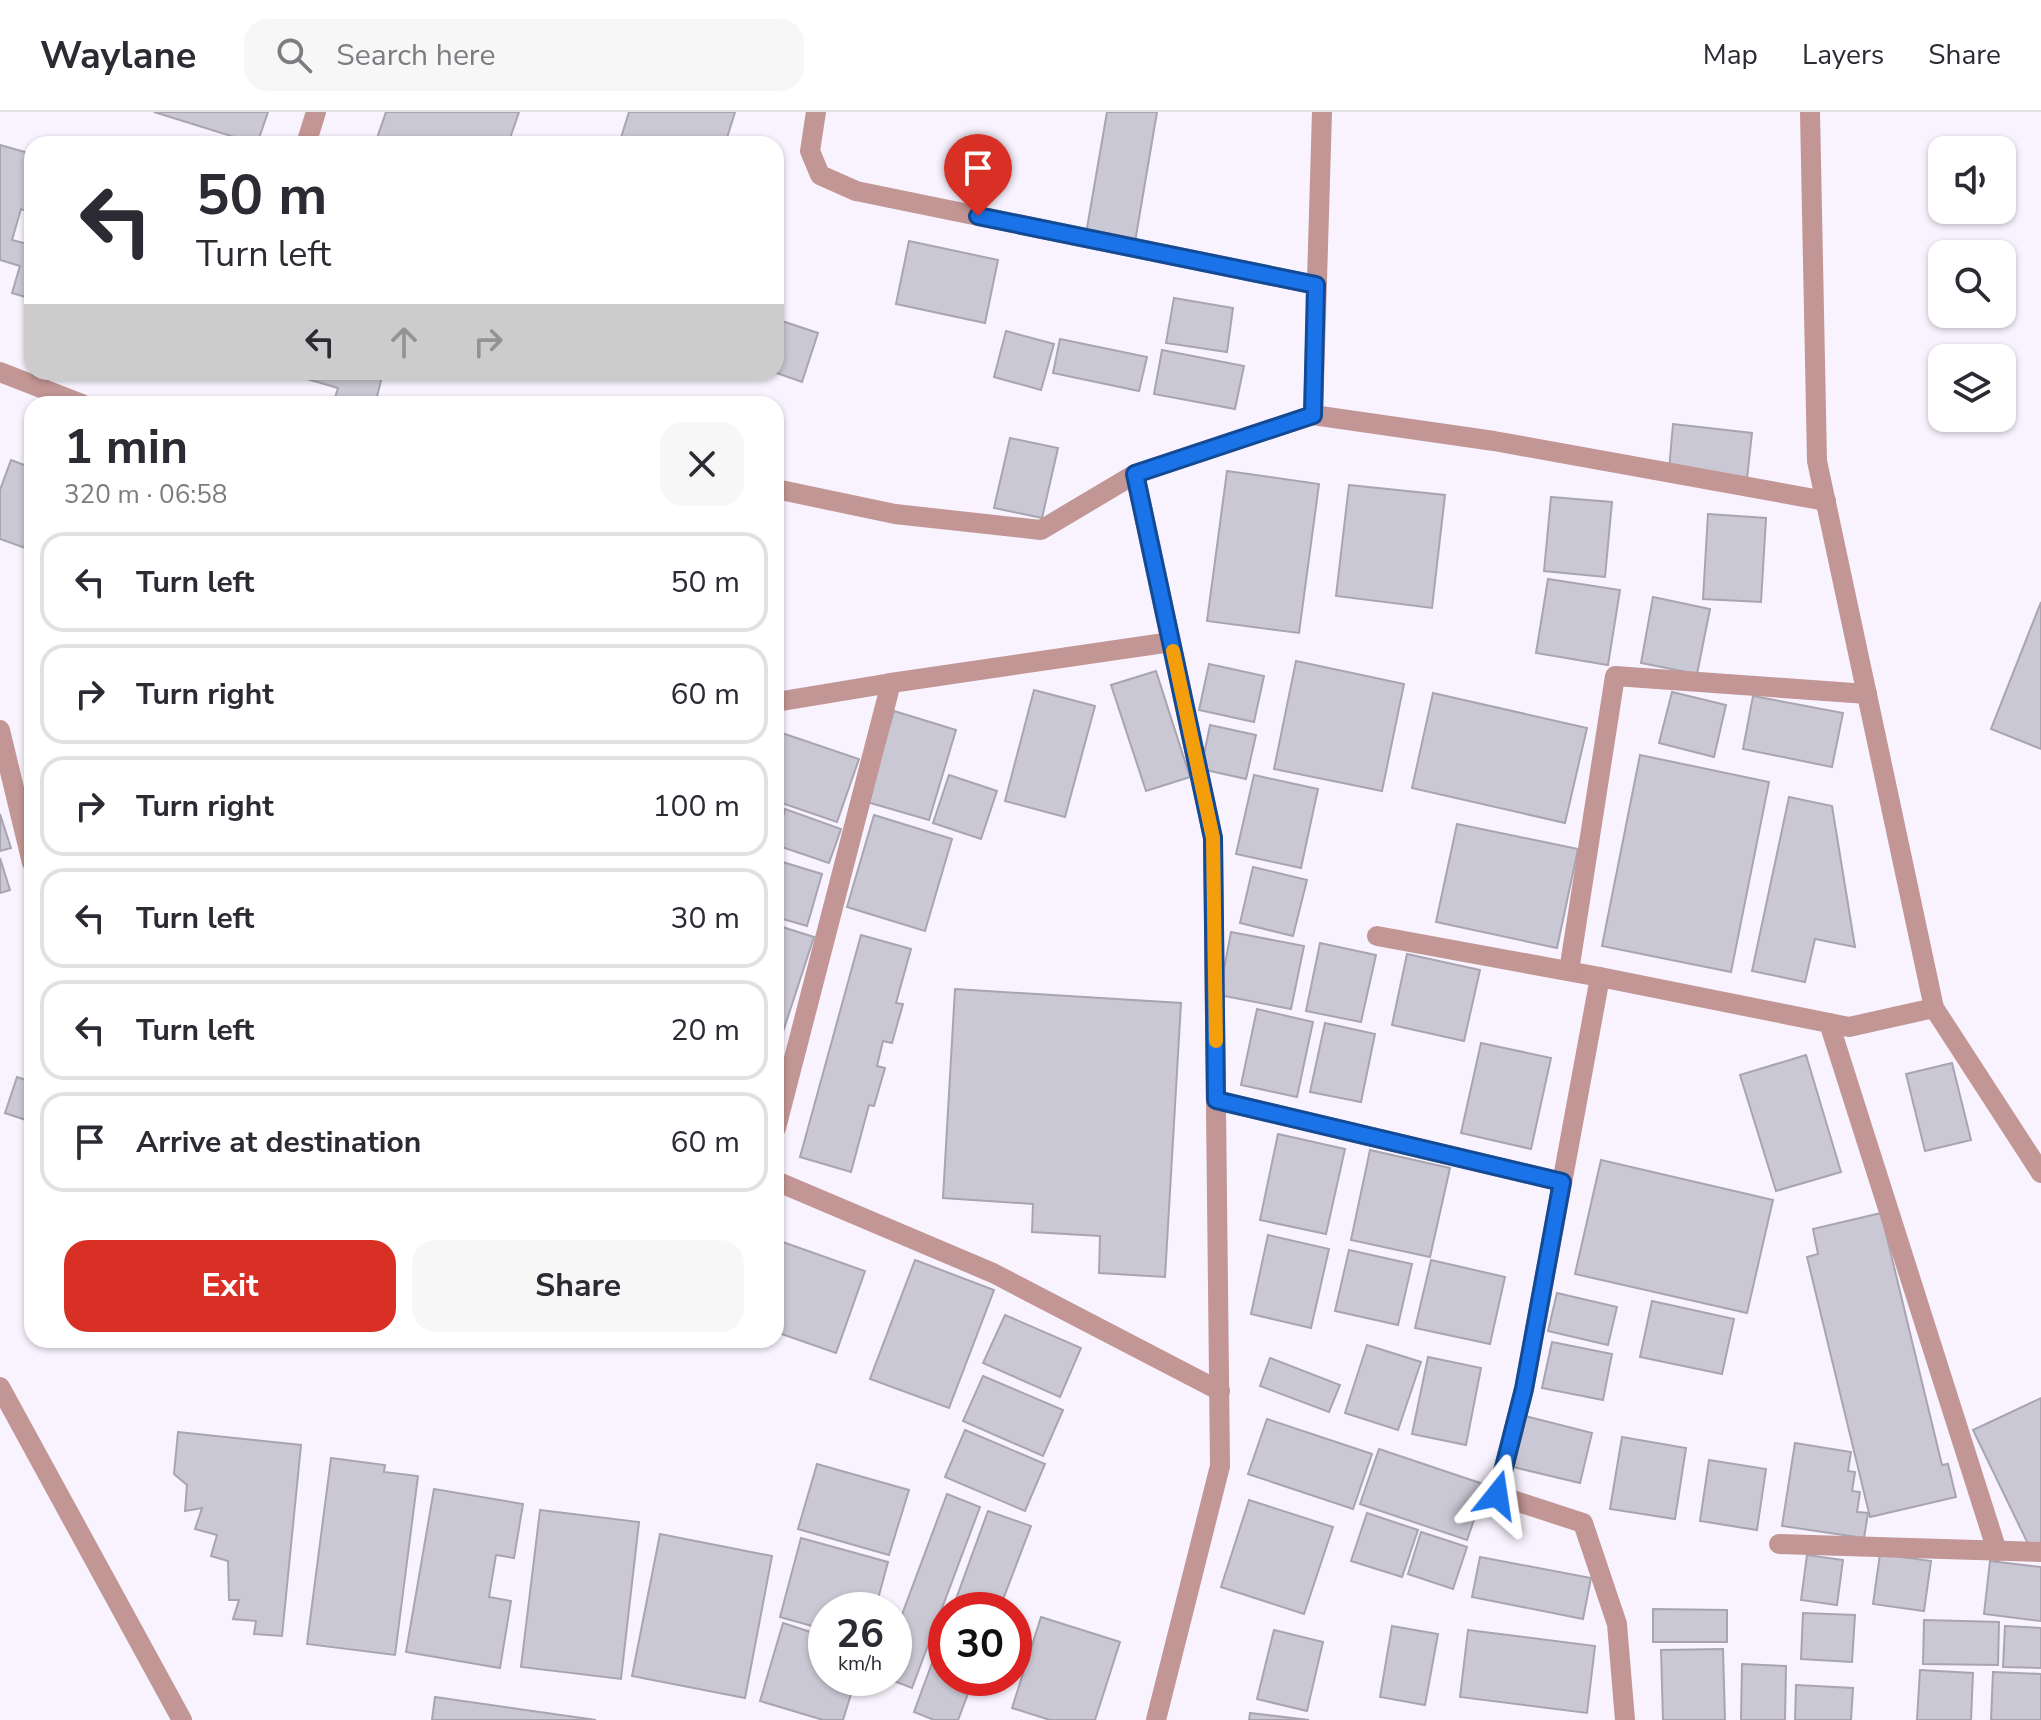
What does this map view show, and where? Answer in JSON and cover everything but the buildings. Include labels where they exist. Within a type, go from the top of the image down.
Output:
[{"type":"street","points":[[308,136],[316,112]]},
{"type":"street","points":[[816,112],[810,151],[820,175],[856,191],[1316,285]]},
{"type":"street","points":[[1313,415],[1322,112]]},
{"type":"street","points":[[1810,112],[1817,461],[1934,1008],[2041,1173]]},
{"type":"street","points":[[0,372],[62,396]]},
{"type":"street","points":[[784,491],[895,514],[1041,530],[1135,474],[1313,415],[1494,441],[1826,501]]},
{"type":"street","points":[[1135,474],[1213,838],[1220,1466],[1156,1720]]},
{"type":"street","points":[[784,701],[1171,642]]},
{"type":"street","points":[[1569,971],[1615,676],[1867,694]]},
{"type":"street","points":[[784,1097],[891,683]]},
{"type":"street","points":[[0,730],[24,830]]},
{"type":"street","points":[[1377,936],[1849,1027],[1934,1008]]},
{"type":"street","points":[[1600,977],[1524,1389],[1497,1495],[1583,1523],[1617,1624],[1625,1720]]},
{"type":"street","points":[[1829,1023],[1997,1551]]},
{"type":"street","points":[[1216,1100],[1562,1182]]},
{"type":"street","points":[[784,1184],[993,1273],[1220,1391]]},
{"type":"street","points":[[0,1387],[182,1720]]},
{"type":"street","points":[[1779,1544],[2041,1552]]},
{"type":"slow traffic","points":[[1173,651],[1213,838],[1216,1041]]},
{"type":"route","points":[[978,216],[1316,285],[1313,415],[1135,474],[1213,838],[1216,1100],[1562,1182],[1524,1389],[1497,1495]]}]
